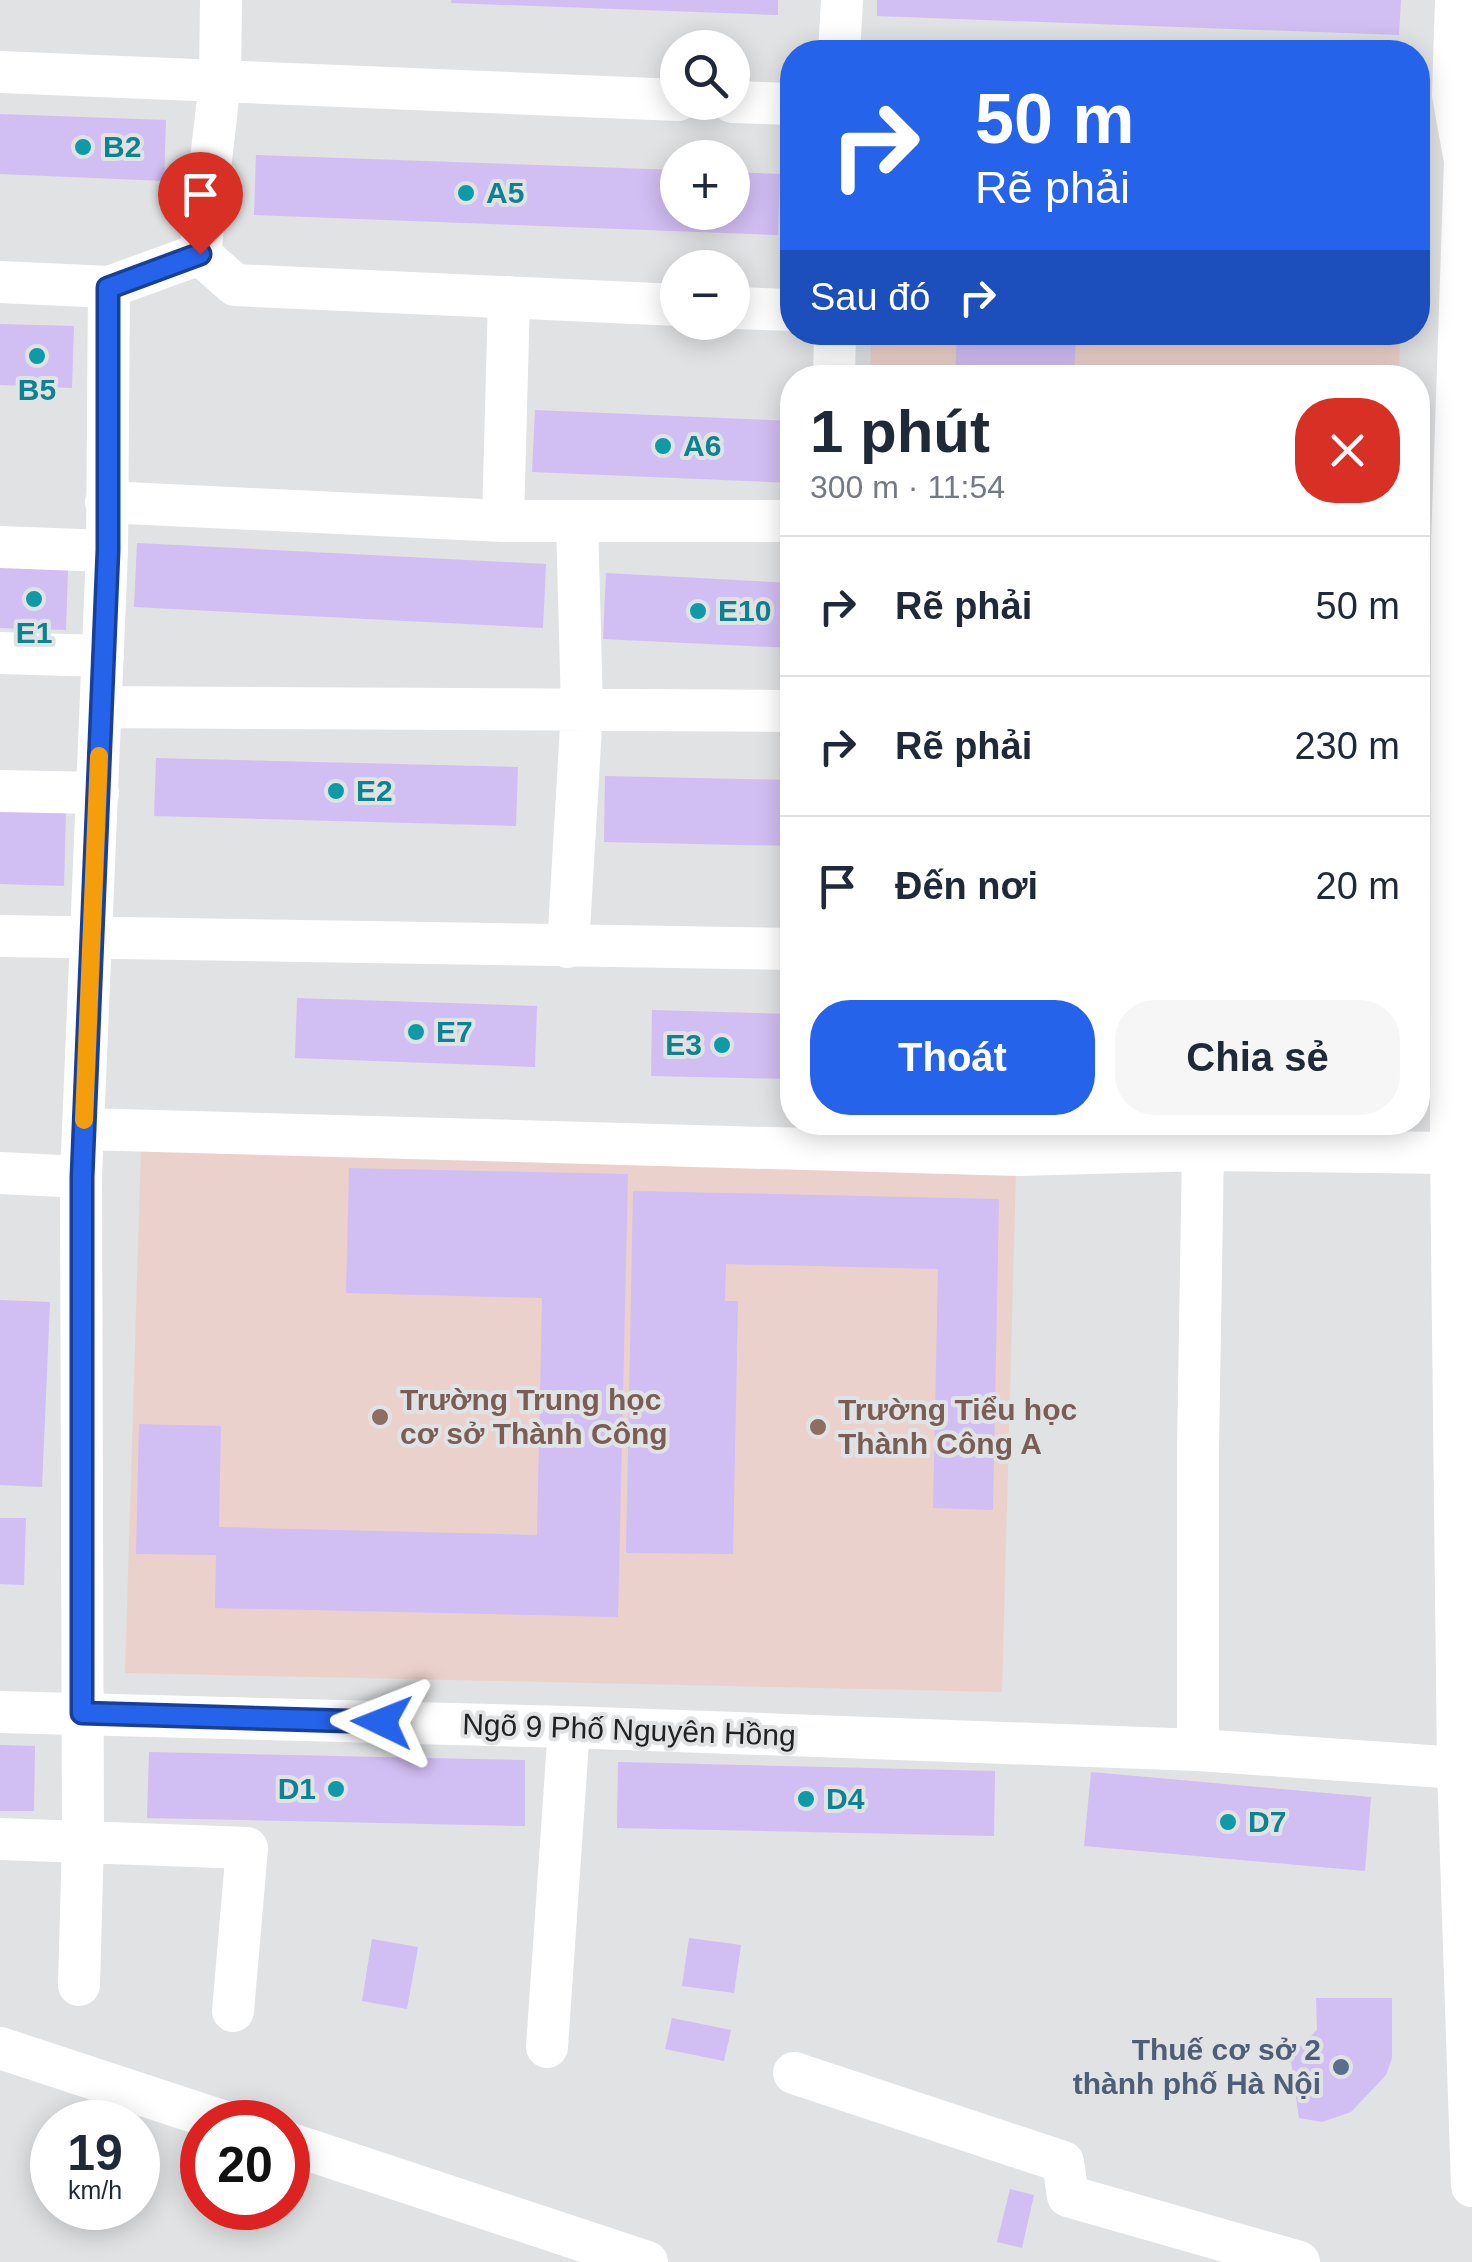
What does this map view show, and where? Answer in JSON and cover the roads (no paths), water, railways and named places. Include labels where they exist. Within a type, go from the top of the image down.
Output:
[{"type":"street","points":[[200,254],[220,82],[222,0]]},
{"type":"street","points":[[840,40],[842,0]]},
{"type":"street","points":[[1456,0],[1435,94],[1468,160],[1447,544],[1434,956],[1461,1098],[1451,1153],[1464,1645],[1458,1768],[1472,2186]]},
{"type":"street","points":[[0,72],[660,99]]},
{"type":"street","points":[[750,103],[780,104]]},
{"type":"street","points":[[0,282],[108,288],[200,254]]},
{"type":"street","points":[[200,254],[236,285],[660,304]]},
{"type":"street","points":[[80,1985],[84,1840],[82,1177],[108,550],[108,288]]},
{"type":"street","points":[[503,521],[508,297]]},
{"type":"street","points":[[750,309],[780,310]]},
{"type":"street","points":[[106,502],[503,521],[780,521]]},
{"type":"street","points":[[568,947],[582,710],[577,521]]},
{"type":"street","points":[[0,546],[108,550]]},
{"type":"street","points":[[0,653],[103,656]]},
{"type":"street","points":[[101,708],[780,710]]},
{"type":"street","points":[[0,791],[98,793]]},
{"type":"street","points":[[0,936],[780,949]]},
{"type":"street","points":[[84,1129],[1019,1155],[1203,1150],[1451,1153]]},
{"type":"street","points":[[1198,1750],[1203,1150]]},
{"type":"street","points":[[0,1174],[82,1177]]},
{"type":"street","name":"Ngõ 9 Phố Nguyên Hồng","points":[[0,1712],[569,1727],[1198,1750],[1458,1768]]},
{"type":"street","points":[[547,2047],[569,1727]]},
{"type":"street","points":[[0,1839],[248,1848],[233,2011]]},
{"type":"street","points":[[0,2048],[180,2107]]},
{"type":"street","points":[[794,2073],[1063,2162],[1068,2196],[1300,2262]]},
{"type":"street","points":[[310,2150],[647,2262]]},
{"type":"place","name":"B2","points":[[83,147]]},
{"type":"place","name":"A5","points":[[466,193]]},
{"type":"place","name":"B5","points":[[37,356]]},
{"type":"place","name":"A6","points":[[663,446]]},
{"type":"place","name":"E1","points":[[34,599]]},
{"type":"place","name":"E10","points":[[698,611]]},
{"type":"place","name":"E2","points":[[336,791]]},
{"type":"place","name":"E7","points":[[416,1032]]},
{"type":"place","name":"E3","points":[[722,1045]]},
{"type":"place","name":"Trường Trung học cơ sở Thành Công","points":[[380,1417]]},
{"type":"place","name":"Trường Tiểu học Thành Công A","points":[[818,1427]]},
{"type":"place","name":"D1","points":[[336,1789]]},
{"type":"place","name":"D4","points":[[806,1799]]},
{"type":"place","name":"D7","points":[[1228,1822]]},
{"type":"place","name":"Thuế cơ sở 2 thành phố Hà Nội","points":[[1341,2067]]}]
